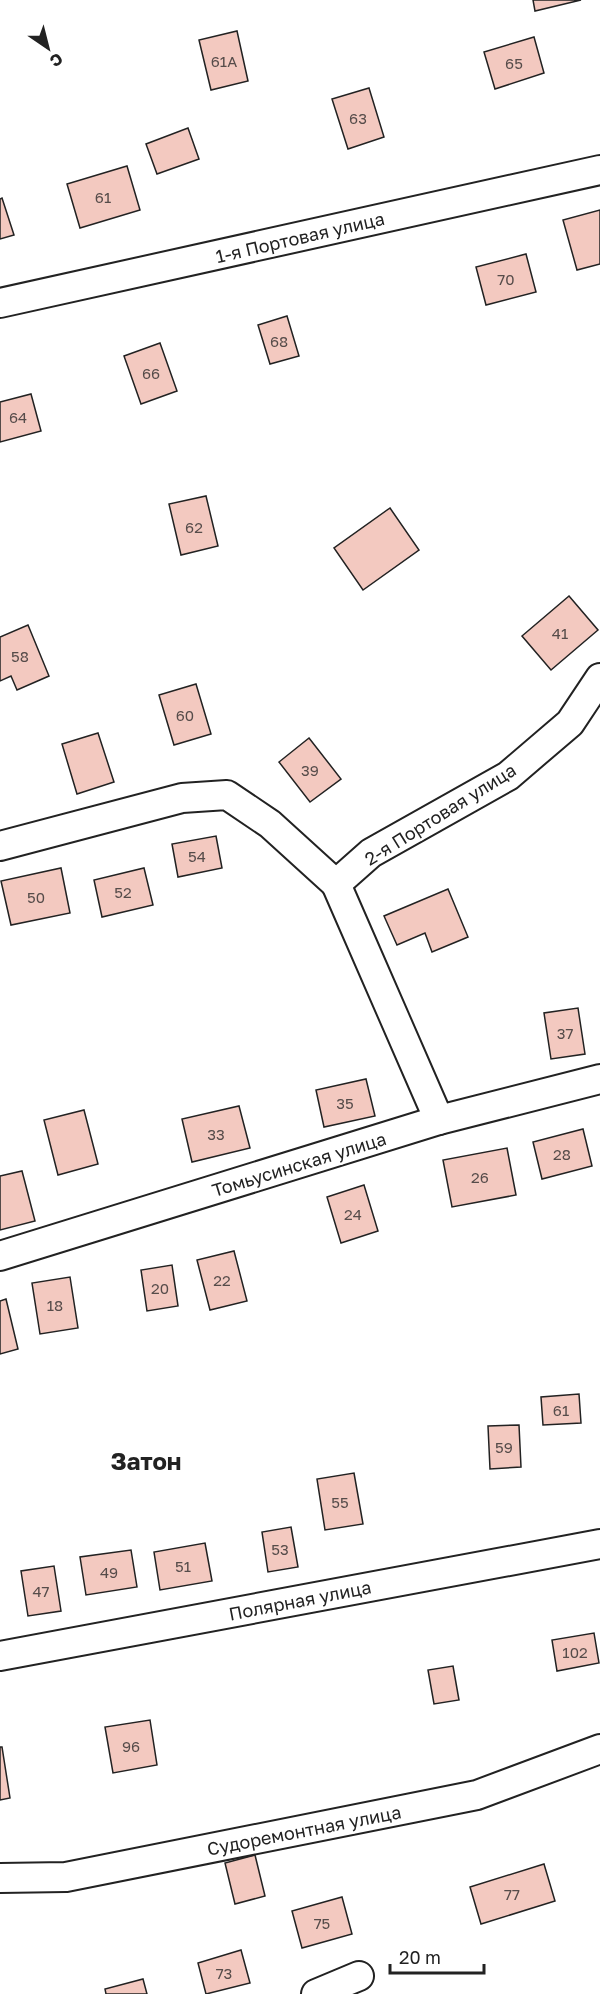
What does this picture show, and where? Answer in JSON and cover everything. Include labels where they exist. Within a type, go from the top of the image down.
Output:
[{"type":"street","name":"1-я Портовая улица","points":[[0,303],[600,170]]},
{"type":"street","name":"2-я Портовая улица","points":[[336,884],[371,853],[508,776],[570,723],[600,678]]},
{"type":"street","points":[[0,846],[182,798],[227,795],[270,824],[336,884],[439,1120]]},
{"type":"street","name":"Томьусинская улица","points":[[0,1256],[439,1120],[600,1079]]},
{"type":"street","name":"Полярная улица","points":[[0,1656],[600,1544]]},
{"type":"street","name":"Судоремонтная улица","points":[[0,1878],[66,1877],[477,1795],[600,1749]]},
{"type":"street","points":[[316,1994],[359,1976]]},
{"type":"building","points":[[533,0],[581,0],[535,11]]},
{"type":"building","points":[[237,31],[248,81],[211,90],[199,40]]},
{"type":"building","points":[[534,37],[544,73],[495,89],[484,52]]},
{"type":"building","points":[[369,88],[384,137],[348,149],[332,99]]},
{"type":"building","points":[[188,128],[199,159],[157,174],[146,144]]},
{"type":"building","points":[[127,166],[140,210],[80,228],[67,184]]},
{"type":"building","points":[[2,198],[14,235],[0,239],[0,199]]},
{"type":"building","points":[[600,210],[600,264],[577,270],[563,220]]},
{"type":"building","points":[[526,254],[536,292],[486,305],[476,267]]},
{"type":"building","points":[[287,316],[299,356],[270,364],[258,325]]},
{"type":"building","points":[[160,343],[177,391],[141,404],[124,356]]},
{"type":"building","points":[[31,394],[41,431],[0,442],[0,402]]},
{"type":"building","points":[[206,496],[218,546],[181,555],[169,504]]},
{"type":"building","points":[[390,508],[419,550],[363,590],[334,548]]},
{"type":"building","points":[[569,596],[598,630],[551,670],[522,636]]},
{"type":"building","points":[[28,625],[49,676],[17,690],[11,676],[0,681],[0,637]]},
{"type":"building","points":[[196,684],[211,734],[174,745],[159,695]]},
{"type":"building","points":[[98,733],[114,782],[77,794],[62,744]]},
{"type":"building","points":[[309,738],[341,779],[310,802],[279,762]]},
{"type":"building","points":[[216,836],[222,868],[178,877],[172,844]]},
{"type":"building","points":[[61,868],[70,913],[11,925],[1,881]]},
{"type":"building","points":[[144,868],[153,905],[102,917],[94,880]]},
{"type":"building","points":[[448,889],[468,937],[432,952],[425,933],[397,945],[384,916]]},
{"type":"building","points":[[578,1008],[585,1054],[551,1059],[544,1013]]},
{"type":"building","points":[[366,1079],[375,1116],[324,1127],[316,1090]]},
{"type":"building","points":[[239,1106],[250,1148],[192,1162],[182,1119]]},
{"type":"building","points":[[84,1110],[98,1164],[58,1175],[44,1120]]},
{"type":"building","points":[[583,1129],[592,1166],[542,1179],[533,1142]]},
{"type":"building","points":[[507,1148],[516,1195],[452,1207],[443,1160]]},
{"type":"building","points":[[22,1171],[35,1221],[0,1230],[0,1176]]},
{"type":"building","points":[[364,1185],[378,1231],[341,1243],[327,1197]]},
{"type":"building","points":[[234,1251],[247,1301],[210,1310],[197,1260]]},
{"type":"building","points":[[172,1265],[178,1306],[147,1311],[141,1270]]},
{"type":"building","points":[[70,1277],[78,1328],[40,1334],[32,1283]]},
{"type":"building","points":[[6,1299],[18,1349],[0,1354],[0,1301]]},
{"type":"building","points":[[579,1394],[581,1423],[543,1425],[541,1397]]},
{"type":"building","points":[[519,1425],[521,1467],[490,1469],[488,1426]]},
{"type":"building","points":[[354,1473],[363,1524],[325,1530],[317,1479]]},
{"type":"building","points":[[291,1527],[298,1567],[268,1572],[262,1532]]},
{"type":"building","points":[[205,1543],[212,1581],[160,1590],[154,1552]]},
{"type":"building","points":[[131,1550],[137,1587],[86,1595],[80,1557]]},
{"type":"building","points":[[54,1566],[61,1611],[28,1616],[21,1571]]},
{"type":"building","points":[[594,1633],[599,1663],[557,1671],[552,1640]]},
{"type":"building","points":[[453,1666],[459,1700],[434,1704],[428,1670]]},
{"type":"building","points":[[150,1720],[157,1765],[113,1773],[105,1727]]},
{"type":"building","points":[[0,1747],[2,1747],[10,1798],[0,1800]]},
{"type":"building","points":[[255,1855],[265,1896],[235,1904],[225,1863]]},
{"type":"building","points":[[544,1864],[555,1901],[481,1924],[470,1887]]},
{"type":"building","points":[[342,1897],[352,1934],[302,1948],[292,1911]]},
{"type":"building","points":[[241,1950],[250,1983],[206,1994],[198,1963]]},
{"type":"building","points":[[143,1979],[147,1994],[106,1994],[105,1989]]},
{"type":"district","name":"Затон","points":[[146,1460]]}]
